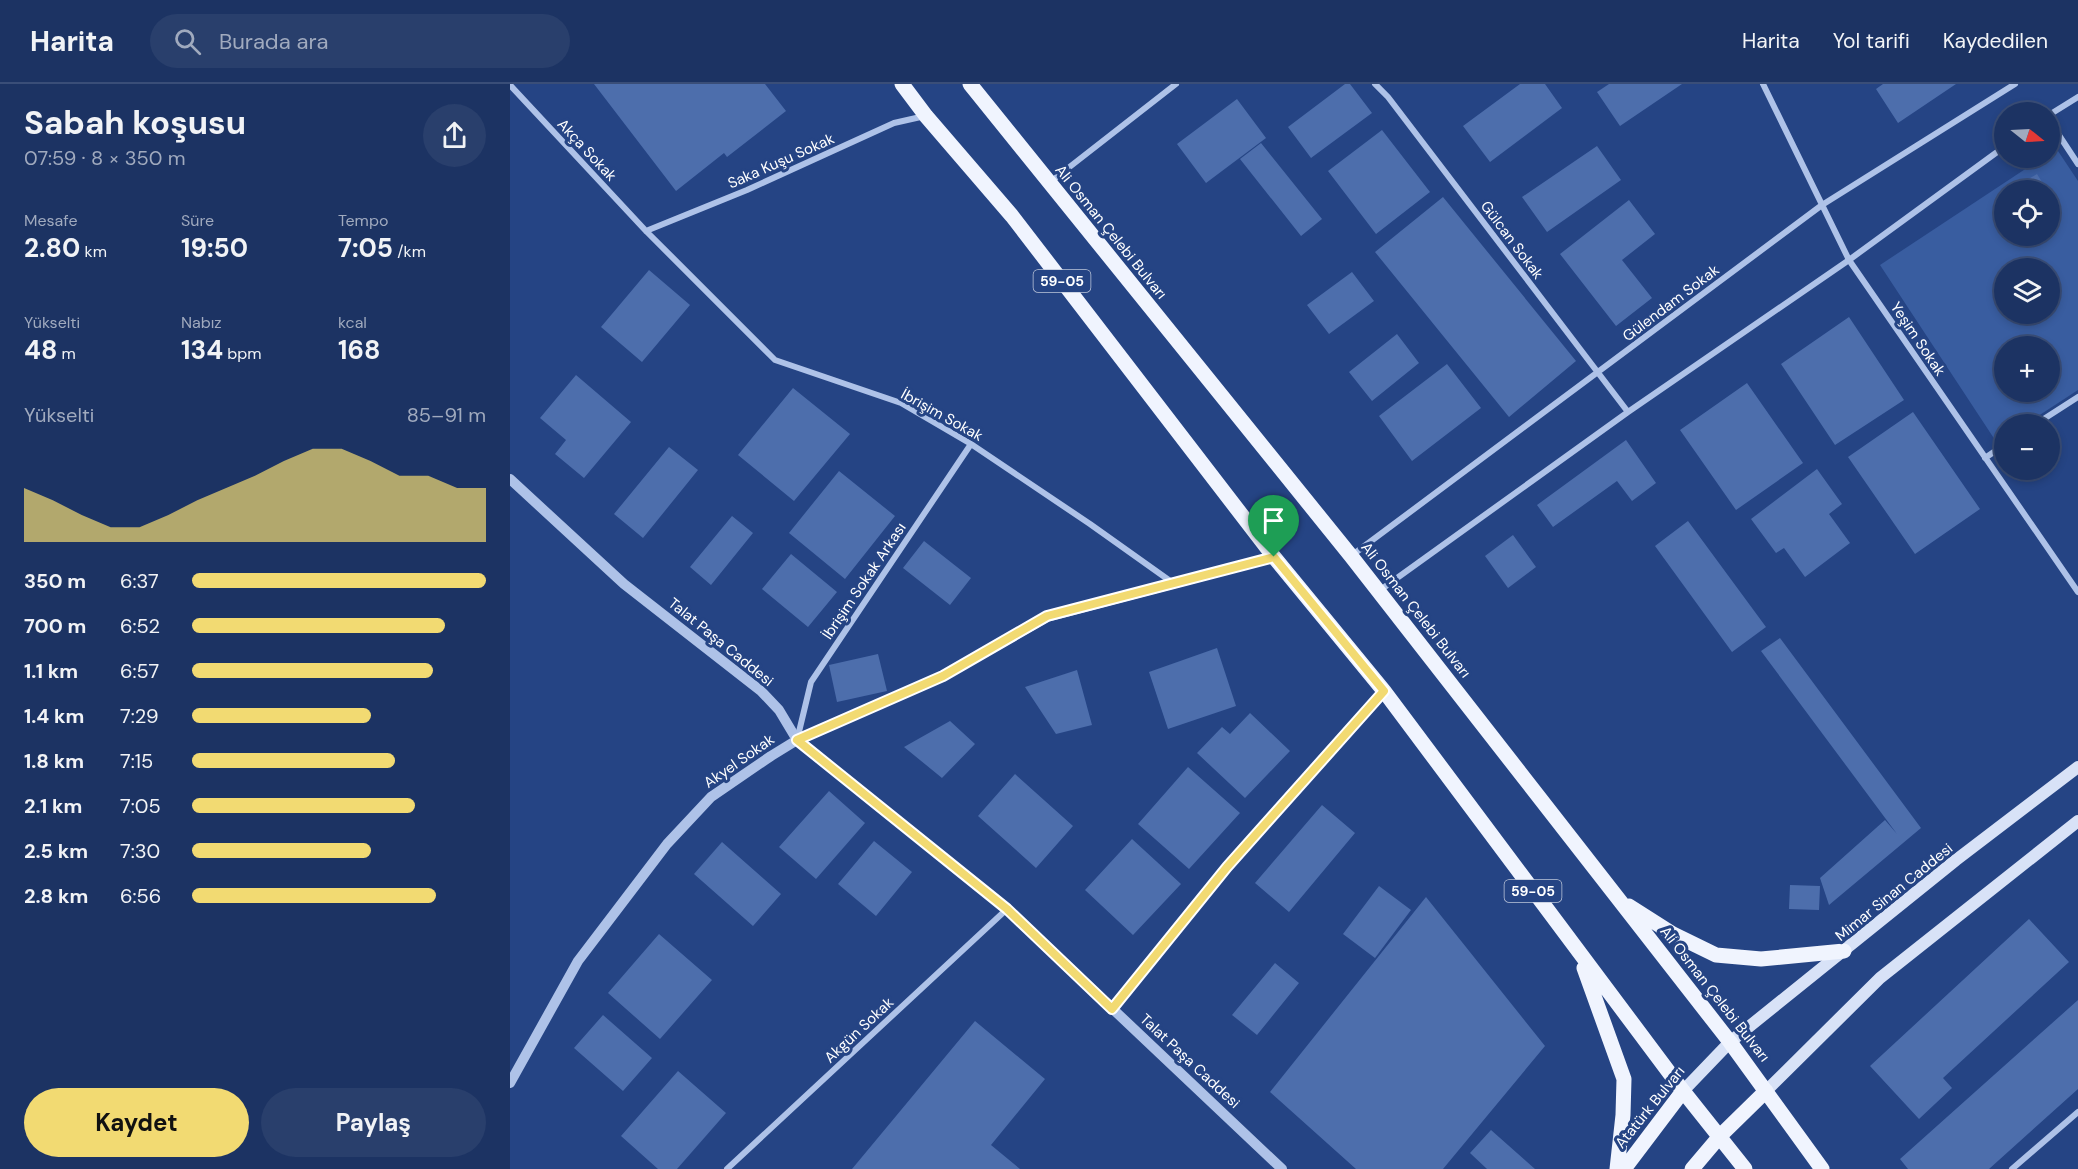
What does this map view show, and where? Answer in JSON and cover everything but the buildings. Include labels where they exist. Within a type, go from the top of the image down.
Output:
[{"type":"main road","name":"59-05","points":[[902,84],[926,116],[1012,216],[1274,557],[1384,691],[1683,1091],[1745,1169]]},
{"type":"main road","name":"Ali Osman Çelebi Bulvarı","points":[[970,84],[1351,556],[1730,1042],[1822,1169]]},
{"type":"main road","name":"Mimar Sinan Caddesi","points":[[1730,1042],[1956,860],[2078,767]]},
{"type":"main road","points":[[1692,1169],[1720,1136],[1880,978],[2078,821]]},
{"type":"main road","points":[[1619,900],[1673,934],[1716,955],[1761,959],[1844,951]]},
{"type":"main road","points":[[1578,951],[1624,1079],[1617,1169]]},
{"type":"main road","name":"Atatürk Bulvarı","points":[[1624,1169],[1683,1091],[1730,1042]]},
{"type":"street","points":[[1049,183],[1176,84]]},
{"type":"street","name":"Gülcan Sokak","points":[[1376,84],[1628,412]]},
{"type":"street","name":"Yeşim Sokak","points":[[1763,84],[1849,260],[2078,592]]},
{"type":"street","name":"Gülendam Sokak","points":[[1351,556],[1822,205],[2015,84]]},
{"type":"street","name":"Akça Sokak","points":[[510,85],[646,231]]},
{"type":"street","points":[[2060,109],[2078,98]]},
{"type":"street","name":"Saka Kuşu Sokak","points":[[646,231],[747,190],[894,123],[926,116]]},
{"type":"street","points":[[2060,137],[2078,165]]},
{"type":"street","points":[[1378,591],[1628,412],[1849,260],[1994,154]]},
{"type":"street","name":"İbrişim Sokak","points":[[646,231],[775,360],[901,403],[972,444],[1173,583]]},
{"type":"street","points":[[2052,414],[2078,397]]},
{"type":"street","name":"İbrişim Sokak Arkası","points":[[797,740],[811,682],[972,444]]},
{"type":"street","points":[[1985,458],[1994,452]]},
{"type":"street","name":"Talat Paşa Caddesi","points":[[510,479],[624,584],[761,691],[779,710],[797,740],[1007,909],[1282,1169]]},
{"type":"street","name":"Akyel Sokak","points":[[510,1083],[578,961],[666,844],[711,797],[797,740],[943,676],[1047,616],[1274,557]]},
{"type":"street","points":[[1112,1009],[1227,867],[1384,691]]},
{"type":"street","name":"Akgün Sokak","points":[[727,1169],[1007,909]]},
{"type":"street","points":[[2012,1169],[2078,1112]]},
{"type":"shaded area","points":[[2060,154],[2078,181],[2078,390],[2060,402],[2060,336],[1994,336],[1994,402],[2060,402],[2041,414],[1994,414],[1994,438],[1880,265],[1994,190],[1994,246],[2060,246],[2060,180],[2009,180],[2027,168],[2060,168]]},
{"type":"route","points":[[1274,557],[1384,691],[1227,867],[1112,1009],[1007,909],[797,740],[943,676],[1047,616],[1274,557]]}]
